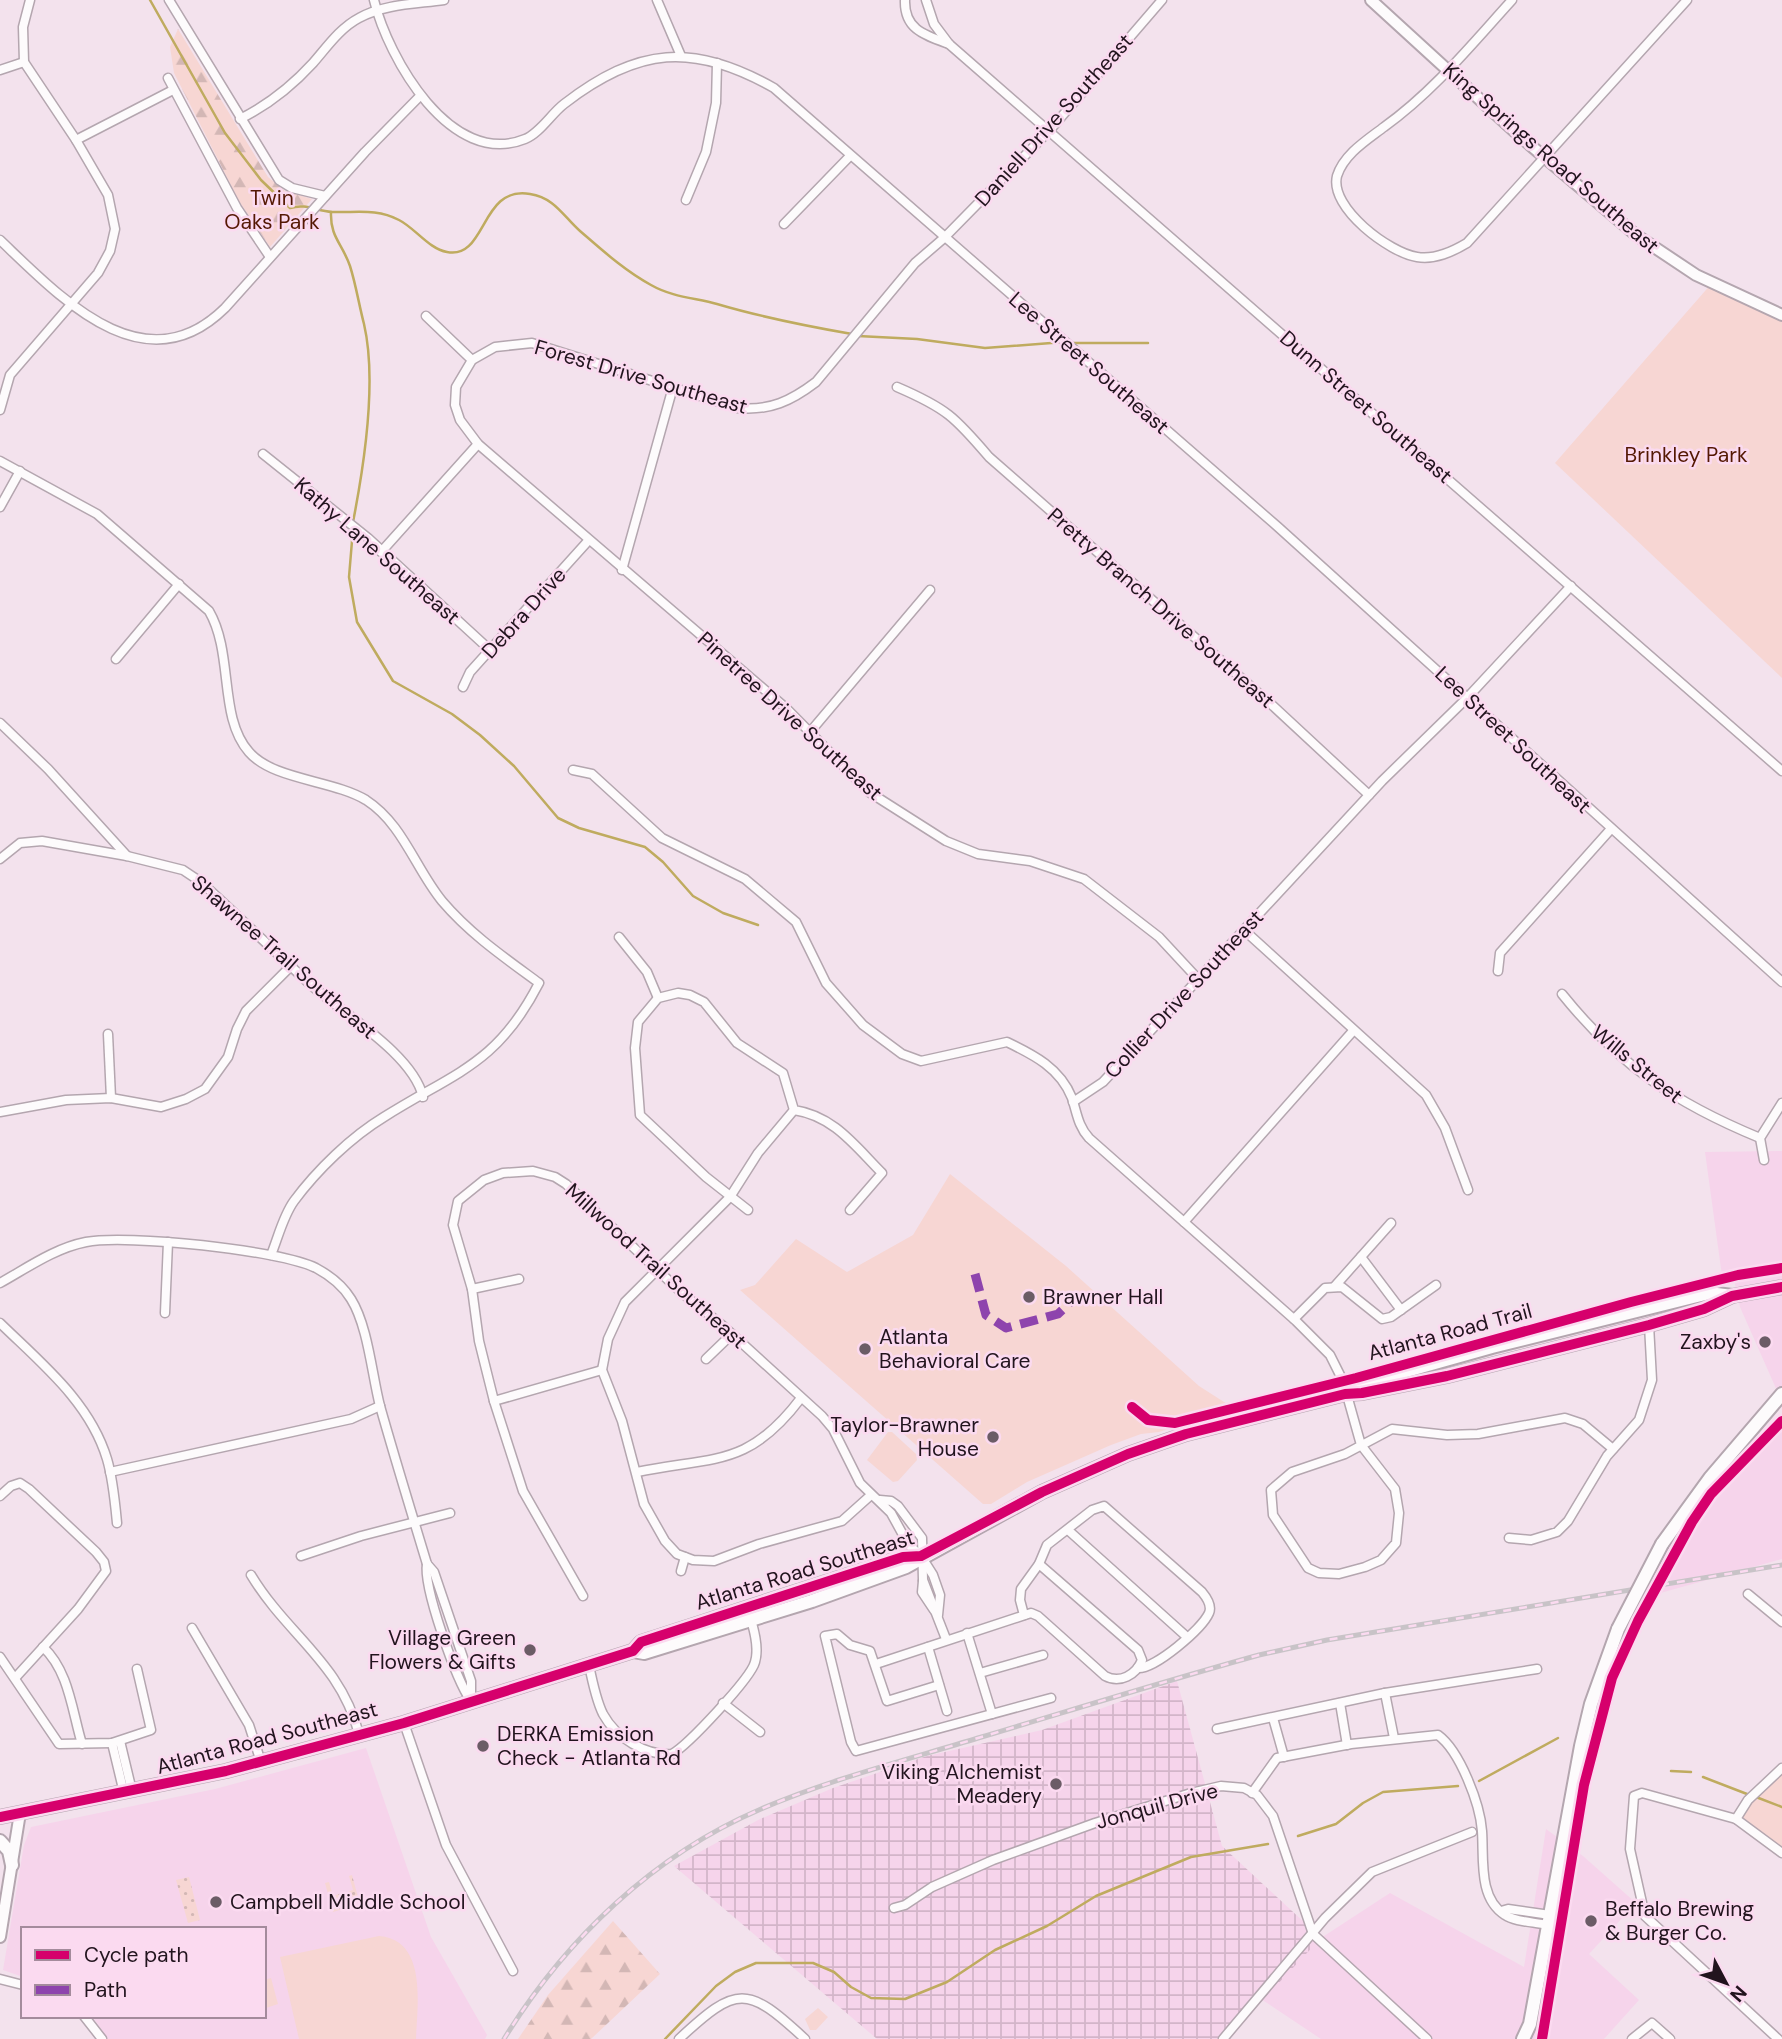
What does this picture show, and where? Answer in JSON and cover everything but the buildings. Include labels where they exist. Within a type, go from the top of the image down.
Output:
[{"type":"main road","name":"Atlanta Road Southeast","points":[[0,1817],[261,1762],[404,1723],[633,1651],[644,1653],[751,1620],[906,1567],[921,1556],[1042,1492],[1128,1454],[1207,1428],[1345,1394],[1363,1393],[1447,1376],[1636,1328],[1650,1331],[1732,1296],[1782,1287]]},
{"type":"main road","name":"Atlanta Road Southeast","points":[[1345,1394],[1360,1384],[1578,1326],[1709,1293],[1732,1296]]},
{"type":"main road","points":[[1535,1353],[1532,1349],[1537,1341],[1564,1335],[1578,1326]]},
{"type":"main road","points":[[1523,2039],[1530,2024],[1581,1746],[1591,1704],[1618,1629],[1662,1544],[1710,1478],[1782,1394]]},
{"type":"main road","name":"Atlanta Road Southeast","points":[[633,1651],[641,1642],[903,1557],[921,1556]]},
{"type":"main road","points":[[0,1841],[9,1851],[12,1865]]},
{"type":"main road","points":[[1530,2024],[1533,2039]]},
{"type":"street","points":[[0,411],[10,375],[105,262],[115,229],[108,195],[76,140],[24,62],[23,27],[30,0]]},
{"type":"street","points":[[169,0],[279,180],[292,188],[325,196]]},
{"type":"street","name":"Lee Street Southeast","points":[[374,0],[398,63],[420,96],[464,135],[486,143],[503,144],[526,139],[563,105],[605,77],[646,60],[681,55],[740,69],[774,88],[849,157],[1278,527],[1610,830],[1782,982]]},
{"type":"street","points":[[240,119],[271,101],[299,77],[349,24],[377,10],[444,0]]},
{"type":"street","points":[[657,0],[681,55]]},
{"type":"street","name":"Dunn Street Southeast","points":[[905,0],[905,14],[911,27],[948,44]]},
{"type":"street","name":"Dunn Street Southeast","points":[[926,0],[934,24],[948,44],[1051,130],[1782,771]]},
{"type":"street","name":"Daniell Drive Southeast","points":[[944,238],[1051,130],[1162,0]]},
{"type":"street","name":"King Springs Road Southeast","points":[[1371,0],[1543,157],[1663,254],[1712,283],[1782,315]]},
{"type":"street","points":[[1512,0],[1414,106],[1359,146],[1344,162],[1337,177],[1336,190],[1341,203],[1400,253],[1435,257],[1467,243],[1687,0]]},
{"type":"street","points":[[0,70],[24,62]]},
{"type":"street","points":[[686,200],[706,152],[716,103],[717,63]]},
{"type":"street","points":[[168,78],[237,208],[270,257]]},
{"type":"street","points":[[76,140],[173,90]]},
{"type":"street","points":[[0,240],[101,324],[124,336],[151,340],[183,336],[215,318],[420,96]]},
{"type":"street","points":[[784,224],[849,157]]},
{"type":"street","name":"Forest Drive Southeast","points":[[472,360],[495,347],[532,343],[718,403],[758,410],[777,406],[797,397],[817,382],[915,263],[944,238]]},
{"type":"street","points":[[426,316],[472,360],[456,387],[455,405],[460,420],[478,444],[622,570],[673,387]]},
{"type":"street","name":"Pretty Branch Drive Southeast","points":[[897,387],[935,403],[956,418],[989,457],[1272,705],[1369,795]]},
{"type":"street","points":[[381,552],[478,444]]},
{"type":"street","name":"Kathy Lane Southeast","points":[[263,454],[368,538],[490,650]]},
{"type":"street","points":[[0,461],[97,514],[209,611],[218,626],[226,659],[233,722],[249,752],[261,764],[344,789],[379,809],[401,835],[440,899],[471,932],[539,984],[528,1006],[499,1042],[474,1065],[423,1097],[383,1117],[344,1149],[312,1181],[292,1202],[271,1255]]},
{"type":"street","points":[[0,507],[20,471]]},
{"type":"street","name":"Debra Drive","points":[[463,687],[470,673],[588,541]]},
{"type":"street","name":"Pinetree Drive Southeast","points":[[622,570],[720,651],[810,732],[869,792],[946,841],[978,854],[1030,861],[1084,878],[1158,937],[1198,979]]},
{"type":"street","points":[[116,659],[180,584]]},
{"type":"street","name":"Collier Drive Southeast","points":[[1073,1102],[1102,1082],[1369,795],[1467,698],[1571,586]]},
{"type":"street","points":[[810,732],[930,590]]},
{"type":"street","points":[[0,723],[48,769],[127,856]]},
{"type":"street","points":[[573,770],[593,774],[663,838],[745,879],[796,922],[826,983],[863,1025],[902,1054],[921,1060],[1007,1042],[1046,1063],[1061,1079],[1073,1102],[1077,1120],[1086,1134],[1294,1319],[1330,1355],[1361,1445],[1395,1489],[1399,1513],[1396,1544],[1381,1560],[1365,1567],[1339,1574],[1319,1573],[1308,1568],[1273,1515],[1271,1490],[1292,1472],[1326,1462],[1361,1445],[1392,1429],[1447,1435],[1478,1434],[1565,1418],[1583,1424],[1613,1449]]},
{"type":"street","points":[[1498,971],[1500,953],[1610,830]]},
{"type":"street","name":"Shawnee Trail Southeast","points":[[0,859],[20,843],[31,841],[127,856],[183,870],[404,1065],[420,1086],[423,1097]]},
{"type":"street","points":[[1244,930],[1426,1095],[1445,1128],[1468,1190]]},
{"type":"street","points":[[619,937],[647,972],[658,998]]},
{"type":"street","points":[[0,1112],[66,1100],[111,1098],[161,1107],[187,1099],[205,1088],[228,1057],[236,1028],[246,1011],[292,965]]},
{"type":"street","points":[[748,1210],[640,1115],[636,1097],[639,1073],[635,1035],[643,1012],[658,998],[678,993],[704,1002],[737,1043],[783,1073],[794,1110]]},
{"type":"street","name":"Wills Street","points":[[1562,994],[1594,1031],[1674,1097],[1760,1138]]},
{"type":"street","points":[[1184,1222],[1353,1031]]},
{"type":"street","points":[[108,1034],[111,1098]]},
{"type":"street","points":[[1764,1160],[1760,1138],[1782,1103]]},
{"type":"street","points":[[794,1110],[758,1153],[730,1196],[657,1268],[618,1313],[608,1339],[602,1370],[622,1421],[644,1504],[671,1548],[685,1557],[714,1561],[842,1521],[871,1495]]},
{"type":"street","points":[[794,1110],[826,1119],[843,1132],[882,1173],[849,1210]]},
{"type":"street","name":"Millwood Trail Southeast","points":[[458,1201],[475,1184],[503,1173],[533,1171],[555,1177],[732,1334],[833,1429],[860,1483],[880,1500],[898,1521],[908,1544],[921,1556]]},
{"type":"street","points":[[449,1194],[458,1201],[453,1225],[472,1289],[479,1341],[494,1401],[527,1501],[563,1556],[583,1596]]},
{"type":"street","points":[[1335,1286],[1391,1223]]},
{"type":"street","points":[[0,1283],[50,1255],[79,1243],[100,1240],[168,1242],[271,1255],[314,1267],[336,1281],[352,1300],[380,1406],[428,1564],[434,1572],[471,1681],[471,1701]]},
{"type":"street","points":[[165,1313],[168,1242]]},
{"type":"street","points":[[1361,1257],[1401,1310]]},
{"type":"street","points":[[472,1289],[519,1279]]},
{"type":"street","points":[[1294,1319],[1325,1288],[1342,1287],[1382,1320],[1436,1285]]},
{"type":"street","points":[[0,1323],[73,1397],[99,1438],[110,1472],[117,1523]]},
{"type":"street","points":[[1509,1538],[1531,1540],[1557,1532],[1568,1521],[1613,1449],[1639,1420],[1646,1405],[1653,1368],[1650,1331]]},
{"type":"street","points":[[706,1359],[732,1334]]},
{"type":"street","points":[[494,1401],[602,1370]]},
{"type":"street","points":[[637,1472],[723,1458],[744,1451],[777,1429],[801,1398]]},
{"type":"street","points":[[110,1472],[351,1419],[380,1406]]},
{"type":"street","points":[[0,1496],[11,1486],[20,1483],[29,1489],[104,1562],[106,1571],[102,1579],[16,1677]]},
{"type":"street","name":"Millwood Trail Southeast","points":[[880,1500],[891,1501],[904,1511],[922,1538],[921,1556]]},
{"type":"street","points":[[876,1664],[1024,1615],[1038,1616],[1111,1679],[1125,1678],[1138,1668],[1158,1662],[1209,1613],[1208,1600],[1202,1592],[1104,1506],[1092,1510],[1047,1545],[1040,1564],[1021,1589],[1024,1615]]},
{"type":"street","points":[[301,1556],[361,1535],[450,1513]]},
{"type":"street","points":[[1068,1530],[1186,1637]]},
{"type":"street","points":[[921,1556],[923,1580],[946,1639]]},
{"type":"street","points":[[921,1556],[933,1575],[940,1595],[938,1615]]},
{"type":"street","points":[[681,1571],[685,1557]]},
{"type":"street","points":[[1040,1564],[1138,1650],[1142,1660],[1138,1668]]},
{"type":"street","points":[[251,1576],[277,1612],[344,1690],[359,1734]]},
{"type":"street","points":[[1748,1594],[1782,1622]]},
{"type":"street","points":[[589,1665],[603,1713],[646,1753],[672,1754],[681,1749],[723,1703],[755,1663],[757,1650],[751,1620]]},
{"type":"street","points":[[192,1628],[248,1725],[261,1762]]},
{"type":"street","points":[[967,1633],[992,1714]]},
{"type":"street","points":[[939,1685],[887,1701],[870,1651],[850,1645],[837,1634],[825,1636],[851,1742],[856,1751],[1051,1698]]},
{"type":"street","points":[[43,1647],[58,1662],[63,1674],[82,1744]]},
{"type":"street","points":[[928,1647],[947,1711]]},
{"type":"street","points":[[979,1673],[1043,1655]]},
{"type":"street","points":[[0,1657],[59,1744],[116,1742],[151,1730],[137,1669]]},
{"type":"street","points":[[1217,1729],[1385,1693],[1537,1669]]},
{"type":"street","points":[[1385,1693],[1394,1738]]},
{"type":"street","points":[[723,1703],[761,1732]]},
{"type":"street","points":[[1340,1703],[1347,1745]]},
{"type":"street","points":[[1273,1718],[1284,1757]]},
{"type":"street","points":[[404,1723],[446,1845],[513,1971]]},
{"type":"street","points":[[1427,2039],[1313,1934],[1273,1816],[1252,1793],[1272,1762],[1284,1757],[1347,1745],[1430,1734],[1450,1744],[1455,1751],[1482,1828],[1489,1898],[1506,1916],[1548,1920]]},
{"type":"street","points":[[116,1742],[128,1792]]},
{"type":"street","points":[[1737,1819],[1748,1800],[1782,1768]]},
{"type":"street","name":"Jonquil Drive","points":[[894,1908],[905,1905],[932,1887],[993,1860],[1095,1823],[1221,1786],[1252,1793]]},
{"type":"street","points":[[1778,2039],[1652,1926],[1639,1900],[1629,1835],[1634,1797],[1638,1793],[1678,1801],[1737,1819],[1782,1853]]},
{"type":"street","points":[[0,1937],[20,1814]]},
{"type":"street","points":[[1223,2039],[1313,1934],[1372,1872],[1472,1832]]},
{"type":"street","points":[[0,1979],[21,1984]]},
{"type":"street","points":[[679,2039],[713,2008],[734,1999],[760,2000],[805,2039]]},
{"type":"street","points":[[86,2018],[102,2039]]},
{"type":"street","points":[[1632,2039],[1652,2023],[1670,2039]]},
{"type":"shaded area","points":[[1782,1151],[1782,1402],[1740,1307],[1734,1280],[1723,1283],[1705,1152]]},
{"type":"shaded area","points":[[1782,1420],[1782,1559],[1632,1601],[1770,1434]]},
{"type":"shaded area","points":[[1177,1681],[1222,1846],[1321,1938],[1226,2039],[877,2039],[674,1866],[760,1819],[833,1788],[927,1756],[1042,1730]]},
{"type":"shaded area","name":"Campbell Middle School","points":[[366,1748],[431,1937],[487,2035],[485,2039],[108,2039],[93,2018],[266,2018],[266,1927],[21,1927],[21,1976],[3,1970],[24,1845],[31,1827],[215,1789]]},
{"type":"shaded area","points":[[1546,1829],[1583,1856],[1636,1903],[1589,1954],[1639,2000],[1604,2039],[1321,2039],[1261,1999],[1321,1938],[1390,1893],[1524,1967]]},
{"type":"green space","name":"Twin Oaks Park","points":[[178,29],[268,177],[285,191],[312,199],[270,247],[239,201],[174,73],[170,47]]},
{"type":"green space","name":"Brinkley Park","points":[[1712,283],[1782,315],[1782,678],[1555,463]]},
{"type":"green space","points":[[950,1174],[1066,1266],[1199,1386],[1235,1409],[1159,1432],[1141,1434],[1111,1445],[1027,1482],[991,1504],[983,1504],[740,1290],[755,1285],[796,1239],[847,1272],[913,1235]]},
{"type":"green space","points":[[888,1432],[892,1432],[916,1454],[917,1460],[898,1481],[893,1482],[867,1460]]},
{"type":"green space","points":[[1782,1768],[1782,1853],[1736,1819],[1740,1811]]},
{"type":"green space","points":[[352,1875],[359,1901],[348,1908],[344,1893],[353,1890],[349,1876]]},
{"type":"green space","points":[[189,1877],[200,1920],[188,1923],[176,1880]]},
{"type":"green space","points":[[329,1882],[333,1896],[342,1893],[346,1908],[333,1912],[325,1883]]},
{"type":"green space","points":[[613,1921],[660,1974],[591,2039],[518,2039],[548,1995]]},
{"type":"green space","points":[[379,1936],[395,1940],[406,1949],[413,1962],[418,1993],[416,2039],[299,2039],[280,1957]]},
{"type":"green space","points":[[271,1978],[278,2004],[266,2008],[266,1979]]},
{"type":"green space","points":[[818,2008],[828,2017],[816,2030],[810,2030],[805,2019]]},
{"type":"waterway","points":[[150,0],[225,133],[261,180],[290,208],[301,206],[332,212],[366,212],[391,216],[428,243],[447,252],[460,251],[470,245],[502,200],[514,194],[539,196],[558,208],[614,260],[659,289],[767,317],[852,334]]},
{"type":"waterway","points":[[331,212],[334,234],[352,273],[368,346],[368,423],[353,522]]},
{"type":"waterway","points":[[858,336],[917,339],[985,348],[1064,342]]},
{"type":"waterway","points":[[1070,343],[1148,343]]},
{"type":"waterway","points":[[353,529],[349,577],[357,622],[393,681],[452,714],[480,735],[514,766],[558,818],[579,828],[645,847],[663,862],[693,896],[723,913],[758,925]]},
{"type":"waterway","points":[[1479,1781],[1558,1738]]},
{"type":"waterway","points":[[1671,1771],[1691,1772]]},
{"type":"waterway","points":[[1703,1777],[1747,1794]]},
{"type":"waterway","points":[[1298,1836],[1336,1824],[1363,1803],[1383,1792],[1458,1786]]},
{"type":"waterway","points":[[1756,1797],[1782,1807]]},
{"type":"waterway","points":[[665,2039],[716,1986],[735,1972],[756,1963],[813,1963],[834,1972],[851,1987],[871,1998],[905,1999],[947,1982],[995,1950],[1047,1926],[1096,1896],[1191,1857],[1268,1844]]},
{"type":"railway","points":[[504,2039],[555,1968],[615,1904],[684,1850],[721,1828],[787,1798],[869,1770],[1259,1655],[1327,1640],[1782,1565]]},
{"type":"marked path","points":[[975,1274],[986,1315],[1006,1328],[1058,1314],[1075,1298]]},
{"type":"cycle path","name":"Atlanta Road Trail","points":[[1132,1407],[1148,1420],[1175,1423],[1356,1378],[1631,1302],[1738,1275],[1782,1268]]},
{"type":"cycle path","points":[[0,1817],[226,1771],[404,1723],[633,1651],[641,1642],[903,1557],[921,1556],[1042,1492],[1128,1454],[1186,1434],[1345,1394],[1447,1376],[1649,1325],[1704,1309],[1732,1296],[1782,1287]]},
{"type":"cycle path","points":[[1542,2039],[1584,1785],[1612,1678],[1638,1621],[1692,1522],[1711,1494],[1782,1421]]},
{"type":"place","name":"Brawner Hall","points":[[1029,1297]]},
{"type":"place","name":"Zaxby's","points":[[1765,1342]]},
{"type":"place","name":"Atlanta Behavioral Care","points":[[865,1349]]},
{"type":"place","name":"Taylor-Brawner House","points":[[993,1437]]},
{"type":"place","name":"Village Green Flowers & Gifts","points":[[530,1650]]},
{"type":"place","name":"DERKA Emission Check - Atlanta Rd","points":[[483,1746]]},
{"type":"place","name":"Viking Alchemist Meadery","points":[[1056,1784]]},
{"type":"place","name":"Campbell Middle School","points":[[216,1902]]},
{"type":"place","name":"Beffalo Brewing & Burger Co.","points":[[1591,1921]]}]
